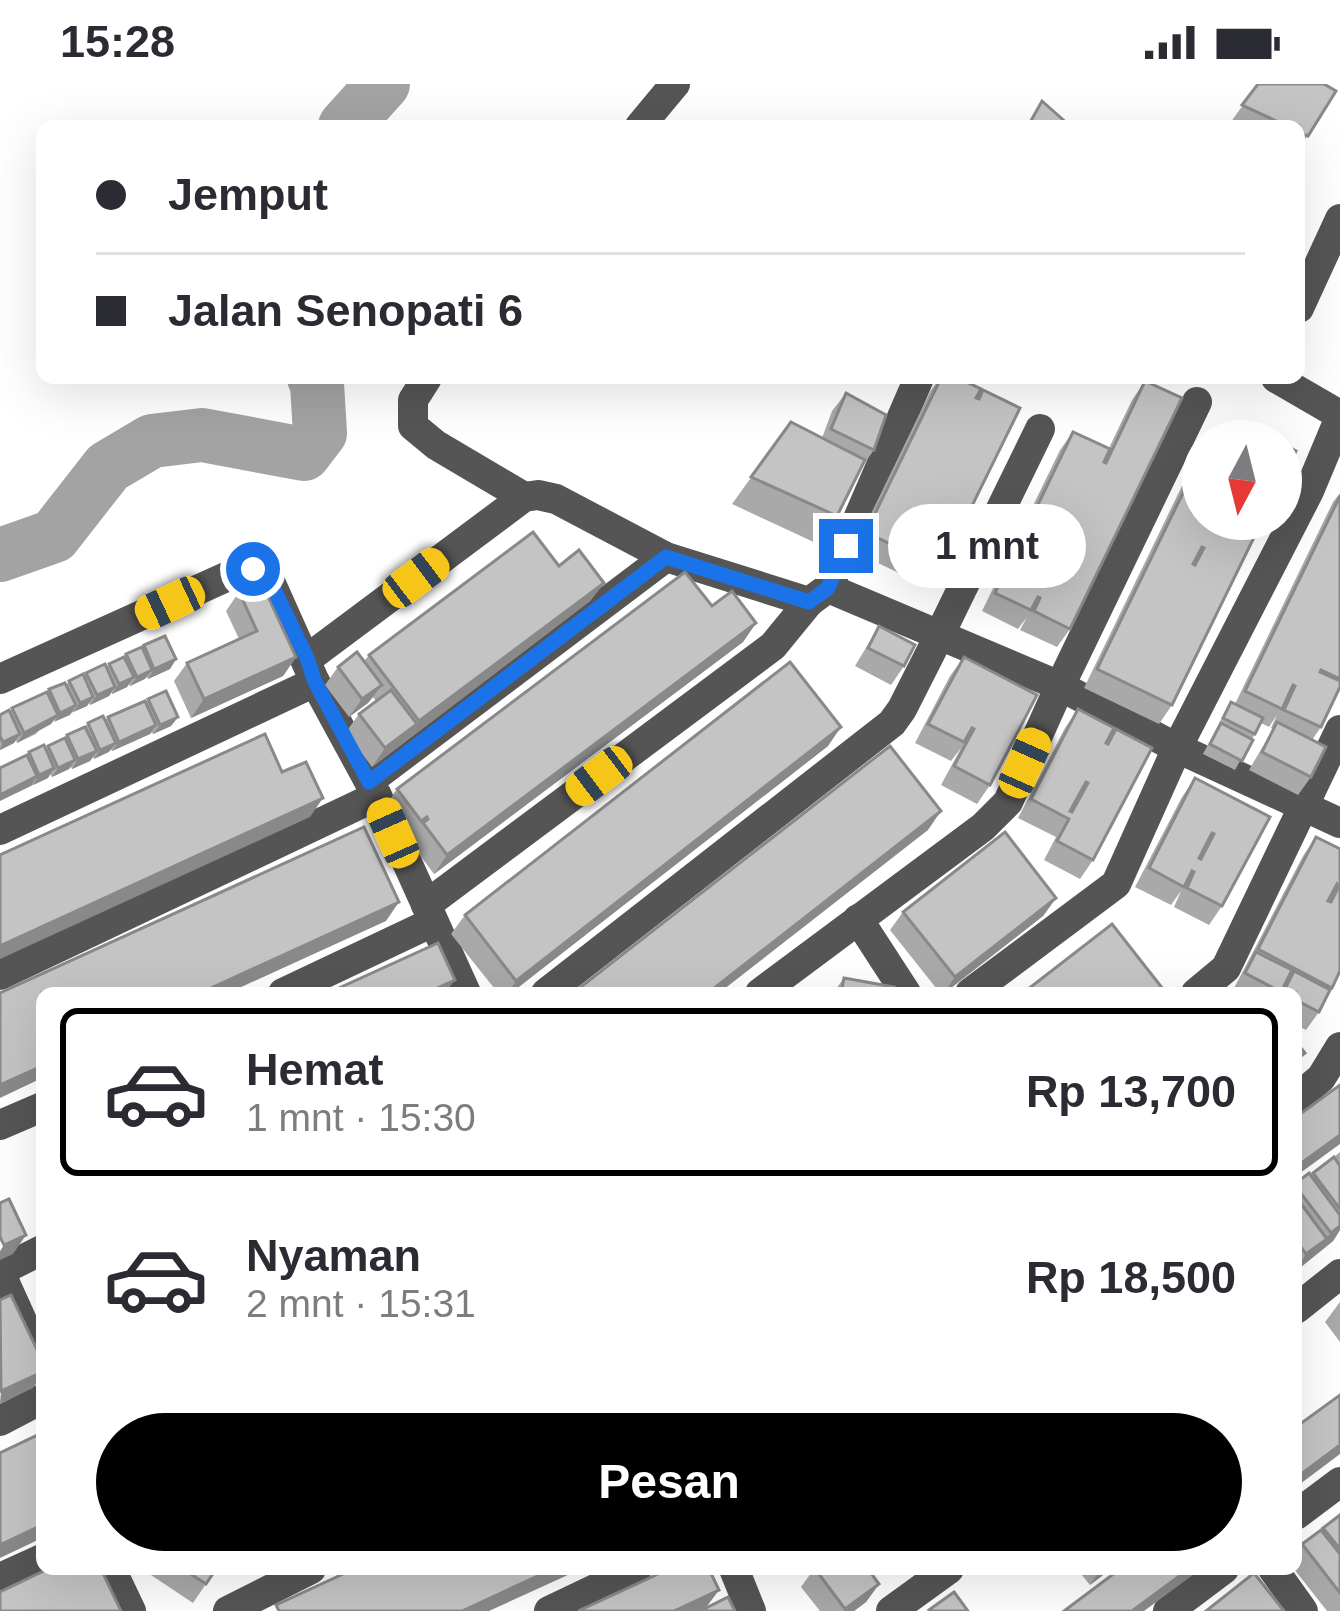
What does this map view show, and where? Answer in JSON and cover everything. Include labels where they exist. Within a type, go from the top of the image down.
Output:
[{"type":"street","points":[[645,120],[675,84]]},
{"type":"street","points":[[1305,295],[1340,218]]},
{"type":"street","points":[[423,384],[413,400],[413,426],[436,445],[524,497]]},
{"type":"street","points":[[294,987],[430,914],[773,646],[818,595],[916,384]]},
{"type":"street","points":[[978,987],[1111,890],[1119,878],[1178,748],[1310,491],[1340,416],[1286,384]]},
{"type":"street","points":[[772,987],[1008,802],[1197,402]]},
{"type":"street","points":[[554,987],[879,734],[902,709],[1040,429]]},
{"type":"street","points":[[0,830],[311,670],[524,497],[538,495],[556,499],[666,557],[818,595],[940,634],[1060,686],[1178,748],[1340,823]]},
{"type":"street","points":[[0,975],[373,789],[666,557]]},
{"type":"street","points":[[0,679],[245,569],[269,579],[373,789],[463,987]]},
{"type":"street","points":[[1203,987],[1226,968],[1340,730]]},
{"type":"street","points":[[857,920],[902,987]]},
{"type":"street","points":[[1302,1094],[1322,1078],[1340,1047]]},
{"type":"street","points":[[0,1125],[36,1110]]},
{"type":"street","points":[[36,1253],[0,1271],[36,1352]]},
{"type":"street","points":[[1302,1304],[1340,1274]]},
{"type":"street","points":[[0,1421],[36,1402]]},
{"type":"street","points":[[1302,1510],[1340,1482]]},
{"type":"street","points":[[0,1578],[36,1562]]},
{"type":"street","points":[[114,1575],[131,1611]]},
{"type":"street","points":[[549,1611],[624,1575]]},
{"type":"street","points":[[736,1575],[751,1611]]},
{"type":"street","points":[[891,1611],[941,1575]]},
{"type":"street","points":[[1168,1611],[1216,1575]]},
{"type":"street","points":[[1277,1575],[1303,1611]]},
{"type":"street","points":[[228,1611],[267,1579]]},
{"type":"building","points":[[1258,84],[1324,84],[1336,91],[1308,136],[1305,120],[1274,120],[1242,105]]},
{"type":"building","points":[[1042,101],[1063,120],[1031,120]]},
{"type":"building","points":[[938,384],[971,384],[981,389],[976,398],[983,390],[1020,408],[941,569],[866,532]]},
{"type":"building","points":[[1144,384],[1182,398],[1070,629],[1034,611],[1038,597],[1031,610],[995,593],[1016,548],[1035,554],[1018,546],[1073,432],[1110,449],[1104,462]]},
{"type":"building","points":[[846,393],[886,415],[874,450],[831,429]]},
{"type":"building","points":[[791,422],[865,460],[837,516],[751,477]]},
{"type":"building","points":[[1182,495],[1182,540],[1253,540],[1172,705],[1097,669]]},
{"type":"building","points":[[1340,496],[1340,679],[1320,672],[1340,681],[1340,687],[1321,727],[1284,710],[1293,685],[1282,709],[1245,691]]},
{"type":"building","points":[[533,532],[559,566],[579,550],[604,583],[419,721],[369,655]]},
{"type":"building","points":[[685,572],[712,606],[732,591],[756,623],[447,855],[423,823],[427,817],[421,821],[397,789]]},
{"type":"building","points":[[261,581],[296,657],[204,699],[187,663],[257,631],[239,592]]},
{"type":"building","points":[[879,626],[915,645],[904,666],[868,648]]},
{"type":"building","points":[[165,636],[176,659],[154,669],[144,645]]},
{"type":"building","points":[[142,647],[152,670],[137,677],[126,654]]},
{"type":"building","points":[[357,652],[382,685],[362,699],[338,667]]},
{"type":"building","points":[[124,657],[134,677],[119,684],[109,664]]},
{"type":"building","points":[[964,657],[1037,695],[990,785],[954,766],[974,729],[964,742],[928,724]]},
{"type":"building","points":[[790,662],[841,727],[516,981],[465,915]]},
{"type":"building","points":[[105,664],[115,687],[97,695],[86,673]]},
{"type":"building","points":[[83,674],[93,697],[80,703],[69,681]]},
{"type":"building","points":[[65,683],[76,705],[60,713],[49,689]]},
{"type":"building","points":[[391,690],[417,724],[385,748],[359,714]]},
{"type":"building","points":[[166,691],[178,717],[160,725],[148,699]]},
{"type":"building","points":[[47,692],[58,715],[24,733],[12,708]]},
{"type":"building","points":[[145,701],[156,725],[119,742],[108,717]]},
{"type":"building","points":[[1231,702],[1263,718],[1255,734],[1223,718]]},
{"type":"building","points":[[1078,709],[1114,728],[1106,743],[1116,729],[1152,748],[1093,860],[1057,841],[1069,819],[1031,799]]},
{"type":"building","points":[[9,710],[20,734],[3,742],[0,715]]},
{"type":"building","points":[[103,716],[116,743],[100,750],[88,723]]},
{"type":"building","points":[[1277,722],[1326,747],[1311,777],[1262,752]]},
{"type":"building","points":[[1221,723],[1253,740],[1242,761],[1210,744]]},
{"type":"building","points":[[85,727],[97,751],[78,759],[67,735]]},
{"type":"building","points":[[265,734],[282,772],[306,762],[323,798],[0,946],[0,855]]},
{"type":"building","points":[[65,738],[75,760],[58,768],[48,746]]},
{"type":"building","points":[[44,745],[54,768],[39,775],[29,752]]},
{"type":"building","points":[[890,746],[941,811],[716,987],[581,987]]},
{"type":"building","points":[[27,755],[37,776],[0,795],[0,768]]},
{"type":"building","points":[[1195,778],[1270,817],[1222,906],[1187,888],[1194,872],[1184,887],[1149,868]]},
{"type":"building","points":[[364,827],[399,902],[213,987],[36,987],[36,1069],[0,1085],[0,993]]},
{"type":"building","points":[[1005,832],[1056,898],[955,977],[903,912]]},
{"type":"building","points":[[1316,837],[1340,849],[1340,971],[1332,988],[1258,949]]},
{"type":"building","points":[[1112,924],[1161,987],[1031,987]]},
{"type":"building","points":[[438,943],[455,980],[439,987],[341,987]]},
{"type":"building","points":[[1256,952],[1292,970],[1286,987],[1272,987],[1245,973]]},
{"type":"building","points":[[1294,971],[1330,990],[1319,1012],[1302,1003],[1302,987],[1286,987]]},
{"type":"building","points":[[844,978],[894,987],[842,987]]},
{"type":"building","points":[[1340,1085],[1340,1135],[1302,1163],[1302,1113]]},
{"type":"building","points":[[1334,1157],[1340,1166],[1340,1209],[1313,1173]]},
{"type":"building","points":[[1309,1173],[1340,1215],[1340,1226],[1331,1233],[1302,1195],[1302,1178]]},
{"type":"building","points":[[9,1199],[26,1235],[4,1245],[0,1203]]},
{"type":"building","points":[[1302,1205],[1327,1239],[1306,1254],[1302,1248]]},
{"type":"building","points":[[11,1295],[36,1347],[36,1375],[1,1391],[0,1300]]},
{"type":"building","points":[[1340,1395],[1340,1445],[1302,1474],[1302,1423]]},
{"type":"building","points":[[36,1436],[36,1528],[0,1545],[0,1453]]},
{"type":"building","points":[[1340,1515],[1340,1549],[1323,1528]]},
{"type":"building","points":[[1321,1530],[1340,1554],[1340,1593],[1302,1544]]},
{"type":"building","points":[[36,1575],[104,1575],[121,1611],[0,1611],[0,1592]]},
{"type":"building","points":[[341,1575],[540,1575],[462,1611],[279,1611],[276,1605]]},
{"type":"building","points":[[656,1575],[712,1575],[719,1590],[674,1611],[578,1611]]},
{"type":"building","points":[[820,1575],[872,1575],[879,1584],[845,1609]]},
{"type":"building","points":[[1112,1575],[1181,1575],[1132,1611],[1064,1611]]},
{"type":"building","points":[[1256,1575],[1284,1611],[1206,1611]]},
{"type":"building","points":[[954,1592],[968,1611],[929,1610]]},
{"type":"building","points":[[728,1597],[735,1611],[700,1611]]},
{"type":"waterway","points":[[350,120],[383,84]]},
{"type":"waterway","points":[[0,555],[54,536],[108,467],[152,441],[202,435],[304,454],[320,433],[317,384]]},
{"type":"route","points":[[253,569],[269,579],[315,682],[369,782],[666,557],[809,602],[828,588],[846,546]]}]
